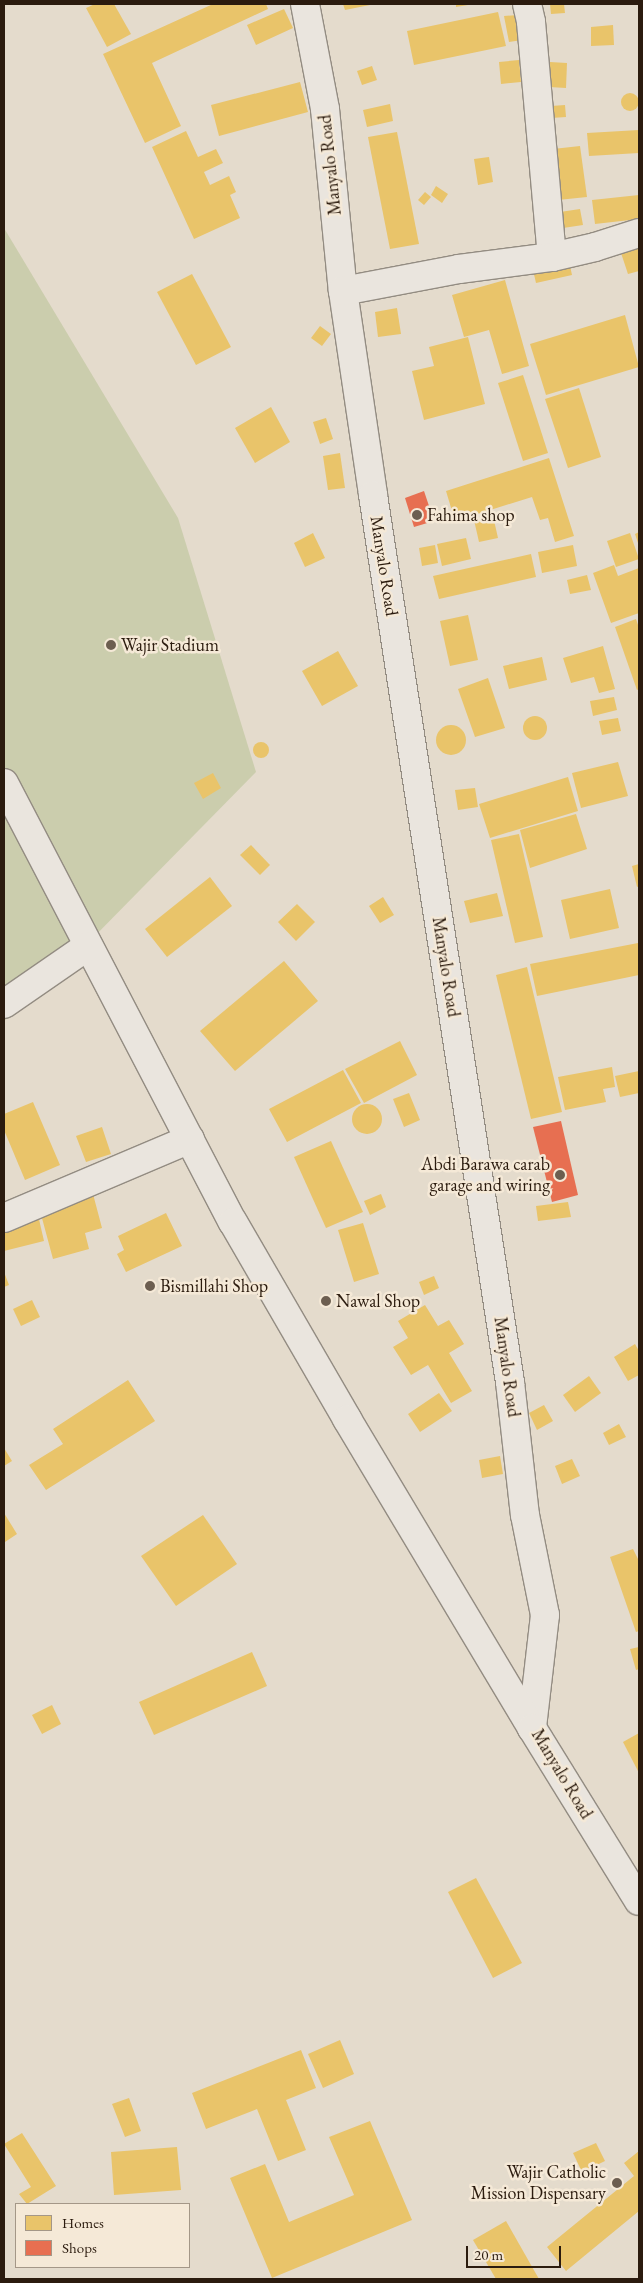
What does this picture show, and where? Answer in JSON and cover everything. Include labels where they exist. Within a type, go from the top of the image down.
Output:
[{"type":"street","name":"Manyalo Road","points":[[305,4],[324,109],[343,292],[508,1373],[525,1515],[545,1615],[532,1728],[639,1901]]},
{"type":"street","points":[[527,4],[531,22],[552,256]]},
{"type":"street","points":[[343,292],[459,269],[552,256],[595,247],[639,233]]},
{"type":"street","points":[[4,783],[50,867],[88,946],[233,1222],[342,1410],[532,1728]]},
{"type":"street","points":[[4,1004],[88,946]]},
{"type":"street","points":[[4,1218],[190,1139]]},
{"type":"green space","name":"Wajir Stadium","points":[[4,228],[178,518],[256,772],[29,1003],[4,1021]]},
{"type":"building: Homes","points":[[95,4],[114,4],[131,34],[107,47],[86,8]]},
{"type":"building: Homes","points":[[213,4],[266,4],[268,9],[152,63],[181,126],[145,143],[103,54]]},
{"type":"building: Homes","points":[[343,4],[370,4],[370,5],[345,10]]},
{"type":"building: Homes","points":[[456,4],[468,4],[468,5],[456,7]]},
{"type":"building: Homes","points":[[550,4],[564,4],[565,13],[551,14]]},
{"type":"building: Homes","points":[[284,9],[293,28],[256,45],[247,25]]},
{"type":"building: Homes","points":[[498,12],[506,46],[414,65],[407,31]]},
{"type":"building: Homes","points":[[518,15],[522,40],[509,42],[504,16]]},
{"type":"building: Homes","points":[[613,25],[614,45],[591,46],[591,27]]},
{"type":"building: Homes","points":[[519,60],[521,82],[501,84],[499,62]]},
{"type":"building: Homes","points":[[550,62],[567,63],[566,88],[549,87]]},
{"type":"building: Homes","points":[[372,66],[377,80],[362,85],[357,71]]},
{"type":"building: Homes","points":[[300,82],[308,112],[219,136],[211,105]]},
{"type":"building: Homes","points":[[630,93],[636,96],[639,102],[636,108],[630,111],[624,108],[621,102],[624,96]]},
{"type":"building: Homes","points":[[390,104],[393,121],[367,127],[363,110]]},
{"type":"building: Homes","points":[[565,105],[566,117],[551,118],[551,106]]},
{"type":"building: Homes","points":[[639,130],[639,153],[589,156],[587,133]]},
{"type":"building: Homes","points":[[186,131],[198,157],[216,149],[223,163],[204,172],[210,185],[229,176],[236,192],[230,195],[240,218],[194,239],[152,147]]},
{"type":"building: Homes","points":[[397,132],[419,244],[390,249],[368,137]]},
{"type":"building: Homes","points":[[580,146],[587,197],[558,200],[553,149]]},
{"type":"building: Homes","points":[[489,157],[493,182],[478,185],[474,159]]},
{"type":"building: Homes","points":[[436,186],[448,194],[442,203],[431,195]]},
{"type":"building: Homes","points":[[425,192],[431,197],[424,205],[418,200]]},
{"type":"building: Homes","points":[[639,195],[639,219],[595,224],[592,200]]},
{"type":"building: Homes","points":[[580,209],[583,225],[563,228],[560,212]]},
{"type":"building: Homes","points":[[639,241],[639,271],[628,274],[619,247]]},
{"type":"building: Homes","points":[[569,261],[572,275],[536,283],[533,270]]},
{"type":"building: Homes","points":[[192,274],[231,347],[196,365],[157,292]]},
{"type":"building: Homes","points":[[505,280],[529,366],[502,374],[489,330],[464,337],[452,295]]},
{"type":"building: Homes","points":[[397,308],[401,334],[378,337],[375,312]]},
{"type":"building: Homes","points":[[625,315],[639,367],[546,395],[530,344]]},
{"type":"building: Homes","points":[[320,326],[331,334],[322,346],[311,338]]},
{"type":"building: Homes","points":[[468,337],[485,404],[424,420],[412,371],[434,366],[429,347]]},
{"type":"building: Homes","points":[[523,375],[548,453],[523,461],[498,383]]},
{"type":"building: Homes","points":[[579,388],[601,457],[568,468],[545,399]]},
{"type":"building: Homes","points":[[271,407],[290,442],[255,463],[235,428]]},
{"type":"building: Homes","points":[[326,418],[333,439],[320,444],[313,422]]},
{"type":"building: Homes","points":[[340,453],[345,488],[328,490],[323,456]]},
{"type":"building: Homes","points":[[549,458],[574,536],[555,542],[548,518],[540,520],[532,497],[455,521],[446,491]]},
{"type":"building: Homes","points":[[493,516],[498,538],[479,542],[474,520]]},
{"type":"building: Homes","points":[[639,532],[639,546],[635,534]]},
{"type":"building: Homes","points":[[313,533],[325,558],[305,567],[294,543]]},
{"type":"building: Homes","points":[[630,533],[639,559],[616,567],[607,541]]},
{"type":"building: Homes","points":[[466,538],[471,559],[442,566],[437,544]]},
{"type":"building: Homes","points":[[435,545],[438,563],[422,566],[419,548]]},
{"type":"building: Homes","points":[[573,545],[577,566],[542,573],[538,552]]},
{"type":"building: Homes","points":[[531,554],[536,577],[439,599],[433,576]]},
{"type":"building: Homes","points":[[614,565],[618,576],[639,568],[639,613],[611,623],[593,573]]},
{"type":"building: Homes","points":[[587,575],[591,590],[570,594],[567,580]]},
{"type":"building: Homes","points":[[468,615],[478,660],[450,666],[440,621]]},
{"type":"building: Homes","points":[[636,619],[639,628],[639,689],[637,690],[615,627]]},
{"type":"building: Homes","points":[[603,646],[615,689],[599,693],[594,677],[571,683],[563,658]]},
{"type":"building: Homes","points":[[338,651],[358,686],[322,706],[302,671]]},
{"type":"building: Homes","points":[[542,657],[547,680],[509,689],[503,666]]},
{"type":"building: Homes","points":[[488,678],[505,728],[475,737],[458,689]]},
{"type":"building: Homes","points":[[614,697],[617,710],[593,716],[590,701]]},
{"type":"building: Homes","points":[[535,716],[543,720],[547,728],[543,736],[535,740],[527,736],[523,728],[527,720]]},
{"type":"building: Homes","points":[[618,718],[621,731],[602,735],[599,721]]},
{"type":"building: Homes","points":[[451,725],[457,726],[465,734],[465,746],[457,754],[451,755],[445,754],[437,746],[436,740],[437,734],[445,726]]},
{"type":"building: Homes","points":[[261,742],[267,744],[269,750],[267,756],[261,758],[255,756],[253,750],[255,744]]},
{"type":"building: Homes","points":[[618,762],[628,796],[581,808],[572,773]]},
{"type":"building: Homes","points":[[213,773],[221,788],[203,799],[194,783]]},
{"type":"building: Homes","points":[[568,777],[578,811],[490,838],[479,804]]},
{"type":"building: Homes","points":[[475,788],[478,807],[458,810],[455,790]]},
{"type":"building: Homes","points":[[576,814],[587,849],[530,868],[520,830]]},
{"type":"building: Homes","points":[[519,834],[543,937],[515,943],[491,840]]},
{"type":"building: Homes","points":[[251,845],[270,865],[260,875],[240,855]]},
{"type":"building: Homes","points":[[639,864],[639,886],[637,887],[632,866]]},
{"type":"building: Homes","points":[[210,877],[232,906],[167,957],[145,929]]},
{"type":"building: Homes","points":[[610,889],[619,928],[570,939],[561,900]]},
{"type":"building: Homes","points":[[497,893],[503,916],[470,923],[464,901]]},
{"type":"building: Homes","points":[[383,897],[394,915],[380,923],[369,906]]},
{"type":"building: Homes","points":[[297,904],[315,922],[296,941],[278,922]]},
{"type":"building: Homes","points":[[638,943],[639,975],[537,996],[530,964]]},
{"type":"building: Homes","points":[[284,961],[318,1001],[235,1071],[200,1031]]},
{"type":"building: Homes","points":[[527,967],[562,1112],[531,1119],[496,975]]},
{"type":"building: Homes","points":[[400,1041],[417,1075],[364,1103],[345,1069]]},
{"type":"building: Homes","points":[[612,1067],[615,1087],[603,1089],[606,1102],[565,1110],[558,1077]]},
{"type":"building: Homes","points":[[343,1070],[361,1103],[287,1142],[269,1109]]},
{"type":"building: Homes","points":[[639,1071],[639,1093],[620,1097],[615,1076]]},
{"type":"building: Homes","points":[[409,1093],[420,1120],[404,1127],[393,1099]]},
{"type":"building: Homes","points":[[33,1102],[60,1165],[25,1180],[4,1130],[4,1114]]},
{"type":"building: Homes","points":[[367,1104],[373,1105],[381,1113],[381,1125],[373,1133],[367,1134],[361,1133],[353,1125],[352,1119],[353,1113],[361,1105]]},
{"type":"building: Homes","points":[[102,1127],[111,1154],[86,1162],[76,1136]]},
{"type":"building: Homes","points":[[331,1141],[363,1212],[326,1228],[294,1157]]},
{"type":"building: Homes","points":[[93,1194],[102,1228],[85,1233],[89,1249],[53,1259],[39,1207]]},
{"type":"building: Homes","points":[[381,1194],[386,1207],[370,1215],[364,1201]]},
{"type":"building: Homes","points":[[568,1202],[571,1217],[538,1221],[536,1206]]},
{"type":"building: Homes","points":[[166,1213],[182,1246],[126,1272],[117,1254],[124,1250],[118,1236]]},
{"type":"building: Homes","points":[[38,1215],[44,1241],[4,1251],[4,1224]]},
{"type":"building: Homes","points":[[363,1223],[379,1274],[354,1282],[338,1230]]},
{"type":"building: Homes","points":[[4,1272],[9,1285],[4,1287]]},
{"type":"building: Homes","points":[[434,1276],[439,1288],[424,1295],[419,1282]]},
{"type":"building: Homes","points":[[32,1300],[40,1317],[21,1326],[13,1309]]},
{"type":"building: Homes","points":[[425,1305],[438,1326],[449,1320],[464,1344],[449,1353],[472,1391],[451,1403],[428,1365],[411,1375],[393,1347],[408,1338],[398,1321]]},
{"type":"building: Homes","points":[[635,1344],[639,1351],[639,1375],[628,1381],[614,1357]]},
{"type":"building: Homes","points":[[589,1376],[601,1393],[575,1412],[563,1395]]},
{"type":"building: Homes","points":[[128,1380],[155,1421],[46,1490],[29,1465],[63,1444],[53,1429]]},
{"type":"building: Homes","points":[[439,1393],[452,1411],[420,1432],[408,1414]]},
{"type":"building: Homes","points":[[544,1405],[553,1421],[537,1430],[529,1413]]},
{"type":"building: Homes","points":[[619,1424],[626,1437],[609,1445],[603,1433]]},
{"type":"building: Homes","points":[[4,1448],[12,1461],[4,1466]]},
{"type":"building: Homes","points":[[500,1456],[503,1474],[482,1478],[479,1460]]},
{"type":"building: Homes","points":[[572,1459],[580,1476],[562,1484],[555,1466]]},
{"type":"building: Homes","points":[[4,1513],[17,1534],[5,1542],[4,1540]]},
{"type":"building: Homes","points":[[203,1515],[237,1564],[176,1606],[141,1556]]},
{"type":"building: Homes","points":[[633,1549],[639,1561],[639,1631],[636,1632],[610,1557]]},
{"type":"building: Homes","points":[[639,1647],[639,1669],[636,1670],[630,1649]]},
{"type":"building: Homes","points":[[252,1652],[267,1686],[154,1735],[139,1702]]},
{"type":"building: Homes","points":[[52,1705],[61,1724],[42,1734],[32,1715]]},
{"type":"building: Homes","points":[[639,1733],[639,1773],[623,1742]]},
{"type":"building: Homes","points":[[476,1878],[522,1963],[493,1978],[448,1892]]},
{"type":"building: Homes","points":[[340,2040],[354,2074],[323,2088],[308,2054]]},
{"type":"building: Homes","points":[[301,2050],[316,2088],[286,2100],[306,2150],[278,2161],[257,2109],[206,2129],[192,2093]]},
{"type":"building: Homes","points":[[129,2098],[141,2131],[125,2137],[112,2104]]},
{"type":"building: Homes","points":[[370,2121],[412,2220],[272,2278],[230,2178],[265,2164],[289,2222],[354,2195],[329,2137]]},
{"type":"building: Homes","points":[[22,2133],[56,2186],[26,2203],[19,2194],[31,2187],[4,2144]]},
{"type":"building: Homes","points":[[596,2143],[605,2161],[582,2172],[573,2153]]},
{"type":"building: Homes","points":[[177,2147],[181,2190],[114,2195],[111,2152]]},
{"type":"building: Homes","points":[[639,2151],[639,2211],[566,2271],[547,2247],[634,2176],[624,2163]]},
{"type":"building: Homes","points":[[506,2221],[539,2279],[496,2279],[473,2240]]},
{"type":"building: Shops","points":[[424,491],[434,521],[414,527],[405,498]]},
{"type":"building: Shops","points":[[561,1121],[578,1195],[552,1202],[533,1127]]},
{"type":"place","name":"Fahima shop","points":[[417,515]]},
{"type":"place","name":"Wajir Stadium","points":[[111,645]]},
{"type":"place","name":"Abdi Barawa carab garage and wiring","points":[[560,1175]]},
{"type":"place","name":"Bismillahi Shop","points":[[150,1286]]},
{"type":"place","name":"Nawal Shop","points":[[326,1301]]},
{"type":"place","name":"Wajir Catholic Mission Dispensary","points":[[617,2183]]}]
